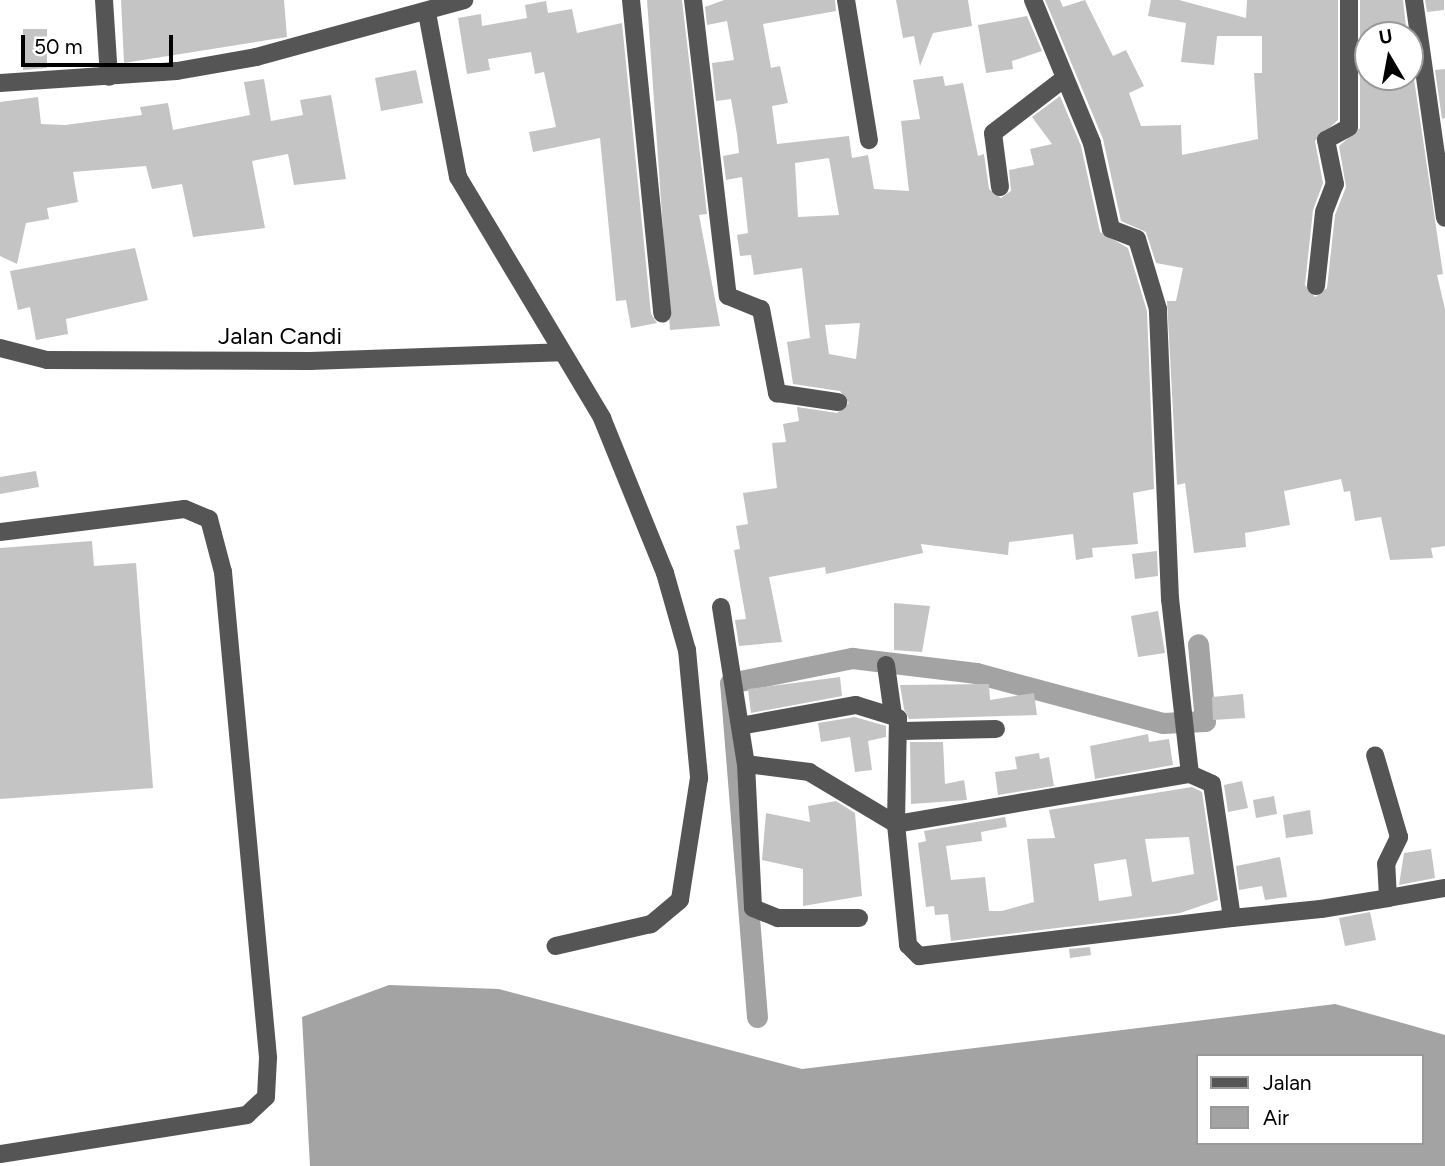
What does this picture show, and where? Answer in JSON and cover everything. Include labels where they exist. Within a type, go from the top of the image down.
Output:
[{"type":"street","points":[[104,0],[109,77]]},
{"type":"street","points":[[0,83],[109,77],[256,57],[464,0]]},
{"type":"street","points":[[631,0],[662,313]]},
{"type":"street","points":[[692,0],[728,296],[761,309],[777,393],[838,402]]},
{"type":"street","points":[[846,0],[869,140]]},
{"type":"street","points":[[1033,0],[1062,80],[1092,143],[1111,229],[1137,239],[1158,309],[1180,713],[1190,774]]},
{"type":"street","points":[[1316,286],[1324,212],[1335,184],[1326,140],[1349,127],[1349,0]]},
{"type":"street","points":[[1413,0],[1445,218]]},
{"type":"street","points":[[436,7],[458,177],[602,418],[665,573],[687,650],[699,778],[680,900],[651,924],[556,946]]},
{"type":"street","points":[[1000,187],[993,133],[1062,80]]},
{"type":"street","name":"Jalan Candi","points":[[0,348],[61,360],[310,361],[562,352]]},
{"type":"street","points":[[0,532],[185,509],[209,519],[226,599],[268,1058],[266,1097],[247,1115],[0,1154]]},
{"type":"street","points":[[721,607],[746,764],[753,908],[778,918],[859,918]]},
{"type":"street","points":[[886,665],[893,715],[902,732],[896,824],[908,945],[919,956],[1388,898],[1445,888]]},
{"type":"street","points":[[740,726],[856,705],[893,715]]},
{"type":"street","points":[[902,732],[996,729]]},
{"type":"street","points":[[1375,755],[1399,836],[1386,864],[1388,898]]},
{"type":"street","points":[[746,764],[809,772],[896,824],[1190,774],[1212,785],[1232,918]]},
{"type":"water","points":[[389,985],[499,989],[802,1069],[1335,1004],[1445,1035],[1445,1166],[310,1166],[302,1017]]},
{"type":"building","points":[[121,0],[284,0],[287,37],[124,63]]},
{"type":"building","points":[[647,0],[682,0],[707,214],[699,215],[720,326],[670,330]]},
{"type":"building","points":[[724,0],[835,0],[836,11],[763,24],[771,68],[780,66],[788,103],[772,106],[777,144],[849,136],[852,158],[868,155],[874,189],[909,191],[901,121],[920,119],[913,80],[943,76],[945,86],[963,83],[978,156],[984,154],[989,189],[1001,198],[1011,191],[1009,170],[1034,165],[1030,149],[1052,144],[1032,117],[1060,96],[1081,146],[1100,232],[1128,248],[1147,311],[1154,489],[1133,493],[1138,544],[1092,548],[1093,557],[1076,560],[1073,534],[1009,542],[1008,555],[921,544],[923,553],[826,574],[825,567],[769,577],[782,642],[739,646],[735,620],[746,619],[734,550],[740,549],[736,526],[748,524],[743,493],[777,488],[772,443],[786,442],[783,424],[799,421],[797,407],[837,413],[849,403],[840,391],[793,384],[787,342],[810,338],[802,268],[754,275],[751,255],[740,256],[737,235],[748,233],[742,177],[726,180],[723,156],[739,153],[737,134],[731,99],[716,101],[712,63],[734,60],[727,21],[707,25],[705,7]],"holes":[[[829,158],[839,215],[798,217],[795,163]],[[860,323],[856,359],[829,354],[825,325]]]},
{"type":"building","points":[[896,0],[968,0],[972,26],[933,33],[920,66],[914,36],[903,38]]},
{"type":"building","points":[[1045,0],[1060,0],[1063,7],[1085,0],[1113,56],[1126,50],[1144,86],[1129,93],[1141,126],[1181,125],[1182,155],[1258,139],[1254,73],[1262,73],[1262,36],[1217,36],[1214,65],[1181,62],[1186,23],[1148,16],[1151,0],[1179,0],[1246,18],[1247,0],[1338,0],[1338,120],[1315,141],[1323,183],[1313,210],[1305,285],[1315,297],[1327,288],[1335,215],[1346,187],[1339,146],[1360,128],[1360,91],[1416,91],[1443,274],[1437,275],[1445,309],[1445,546],[1431,548],[1433,558],[1390,560],[1381,517],[1355,521],[1350,491],[1344,492],[1341,479],[1284,491],[1290,525],[1245,533],[1246,547],[1194,553],[1185,483],[1177,485],[1167,301],[1176,301],[1183,268],[1156,263],[1146,232],[1121,221],[1103,139]]},
{"type":"building","points":[[1360,0],[1403,0],[1405,21],[1360,21]]},
{"type":"building","points":[[1425,0],[1444,0],[1444,10],[1427,12]]},
{"type":"building","points":[[546,1],[548,13],[572,9],[577,33],[622,23],[651,314],[657,323],[631,328],[626,300],[616,301],[600,138],[533,152],[529,132],[556,127],[544,72],[535,74],[531,52],[488,59],[490,70],[467,74],[458,18],[481,14],[482,26],[527,18],[525,5]]},
{"type":"building","points":[[1027,16],[1042,51],[1012,61],[1013,69],[986,73],[978,25]]},
{"type":"building","points":[[23,29],[47,29],[47,68],[23,70]]},
{"type":"building","points":[[1445,69],[1445,118],[1442,119],[1435,70]]},
{"type":"building","points":[[416,70],[423,103],[381,111],[375,78]]},
{"type":"building","points":[[264,79],[271,121],[303,115],[300,100],[331,95],[346,179],[294,185],[288,154],[252,161],[265,228],[193,237],[182,184],[152,189],[146,166],[73,172],[78,202],[47,208],[49,219],[26,223],[17,264],[0,256],[0,102],[38,97],[41,124],[65,125],[142,115],[140,107],[168,103],[173,130],[250,115],[244,82]]},
{"type":"building","points":[[135,248],[148,300],[66,319],[68,334],[36,340],[30,307],[18,310],[10,271]]},
{"type":"building","points":[[36,471],[39,487],[0,494],[0,477]]},
{"type":"building","points":[[92,541],[94,566],[136,563],[153,788],[0,799],[0,548]]},
{"type":"building","points":[[1157,551],[1158,576],[1135,579],[1132,554]]},
{"type":"building","points":[[894,603],[930,606],[922,652],[894,650]]},
{"type":"building","points":[[1158,611],[1165,653],[1138,657],[1131,616]]},
{"type":"building","points":[[840,677],[842,696],[751,713],[748,689]]},
{"type":"building","points":[[989,684],[990,700],[1034,693],[1037,715],[909,719],[904,709],[900,685]]},
{"type":"building","points":[[1243,694],[1245,718],[1213,720],[1212,697]]},
{"type":"building","points":[[855,717],[886,726],[886,737],[868,741],[872,770],[855,772],[850,737],[821,742],[818,723]]},
{"type":"building","points":[[1148,734],[1149,742],[1169,739],[1173,765],[1095,779],[1090,746]]},
{"type":"building","points":[[910,742],[943,742],[945,784],[964,780],[967,800],[911,804]]},
{"type":"building","points":[[1039,753],[1040,759],[1049,757],[1054,786],[998,795],[995,772],[1017,769],[1015,757]]},
{"type":"building","points":[[1242,781],[1248,808],[1228,812],[1224,785]]},
{"type":"building","points":[[1192,787],[1202,792],[1218,900],[1180,913],[951,941],[948,914],[935,915],[934,906],[926,907],[918,843],[926,841],[924,831],[1005,817],[1007,827],[981,832],[982,841],[946,846],[951,880],[985,877],[989,911],[1002,911],[1034,902],[1027,839],[1055,838],[1049,810]],"holes":[[[1189,837],[1194,874],[1152,882],[1145,839]],[[1126,859],[1132,896],[1099,901],[1094,864]]]},
{"type":"building","points":[[1274,796],[1277,814],[1256,818],[1253,800]]},
{"type":"building","points":[[836,801],[855,813],[862,896],[803,906],[803,869],[762,860],[766,813],[810,822],[808,806]]},
{"type":"building","points":[[1310,810],[1313,834],[1286,838],[1283,815]]},
{"type":"building","points":[[1431,849],[1435,878],[1399,885],[1404,853]]},
{"type":"building","points":[[1280,857],[1287,897],[1265,900],[1262,886],[1239,890],[1236,866]]},
{"type":"building","points":[[1370,912],[1376,940],[1345,946],[1339,918]]},
{"type":"building","points":[[1090,947],[1091,955],[1070,958],[1069,949]]},
{"type":"waterway","points":[[757,1017],[730,683],[852,658],[976,673],[1162,723],[1205,721],[1198,644]]}]
